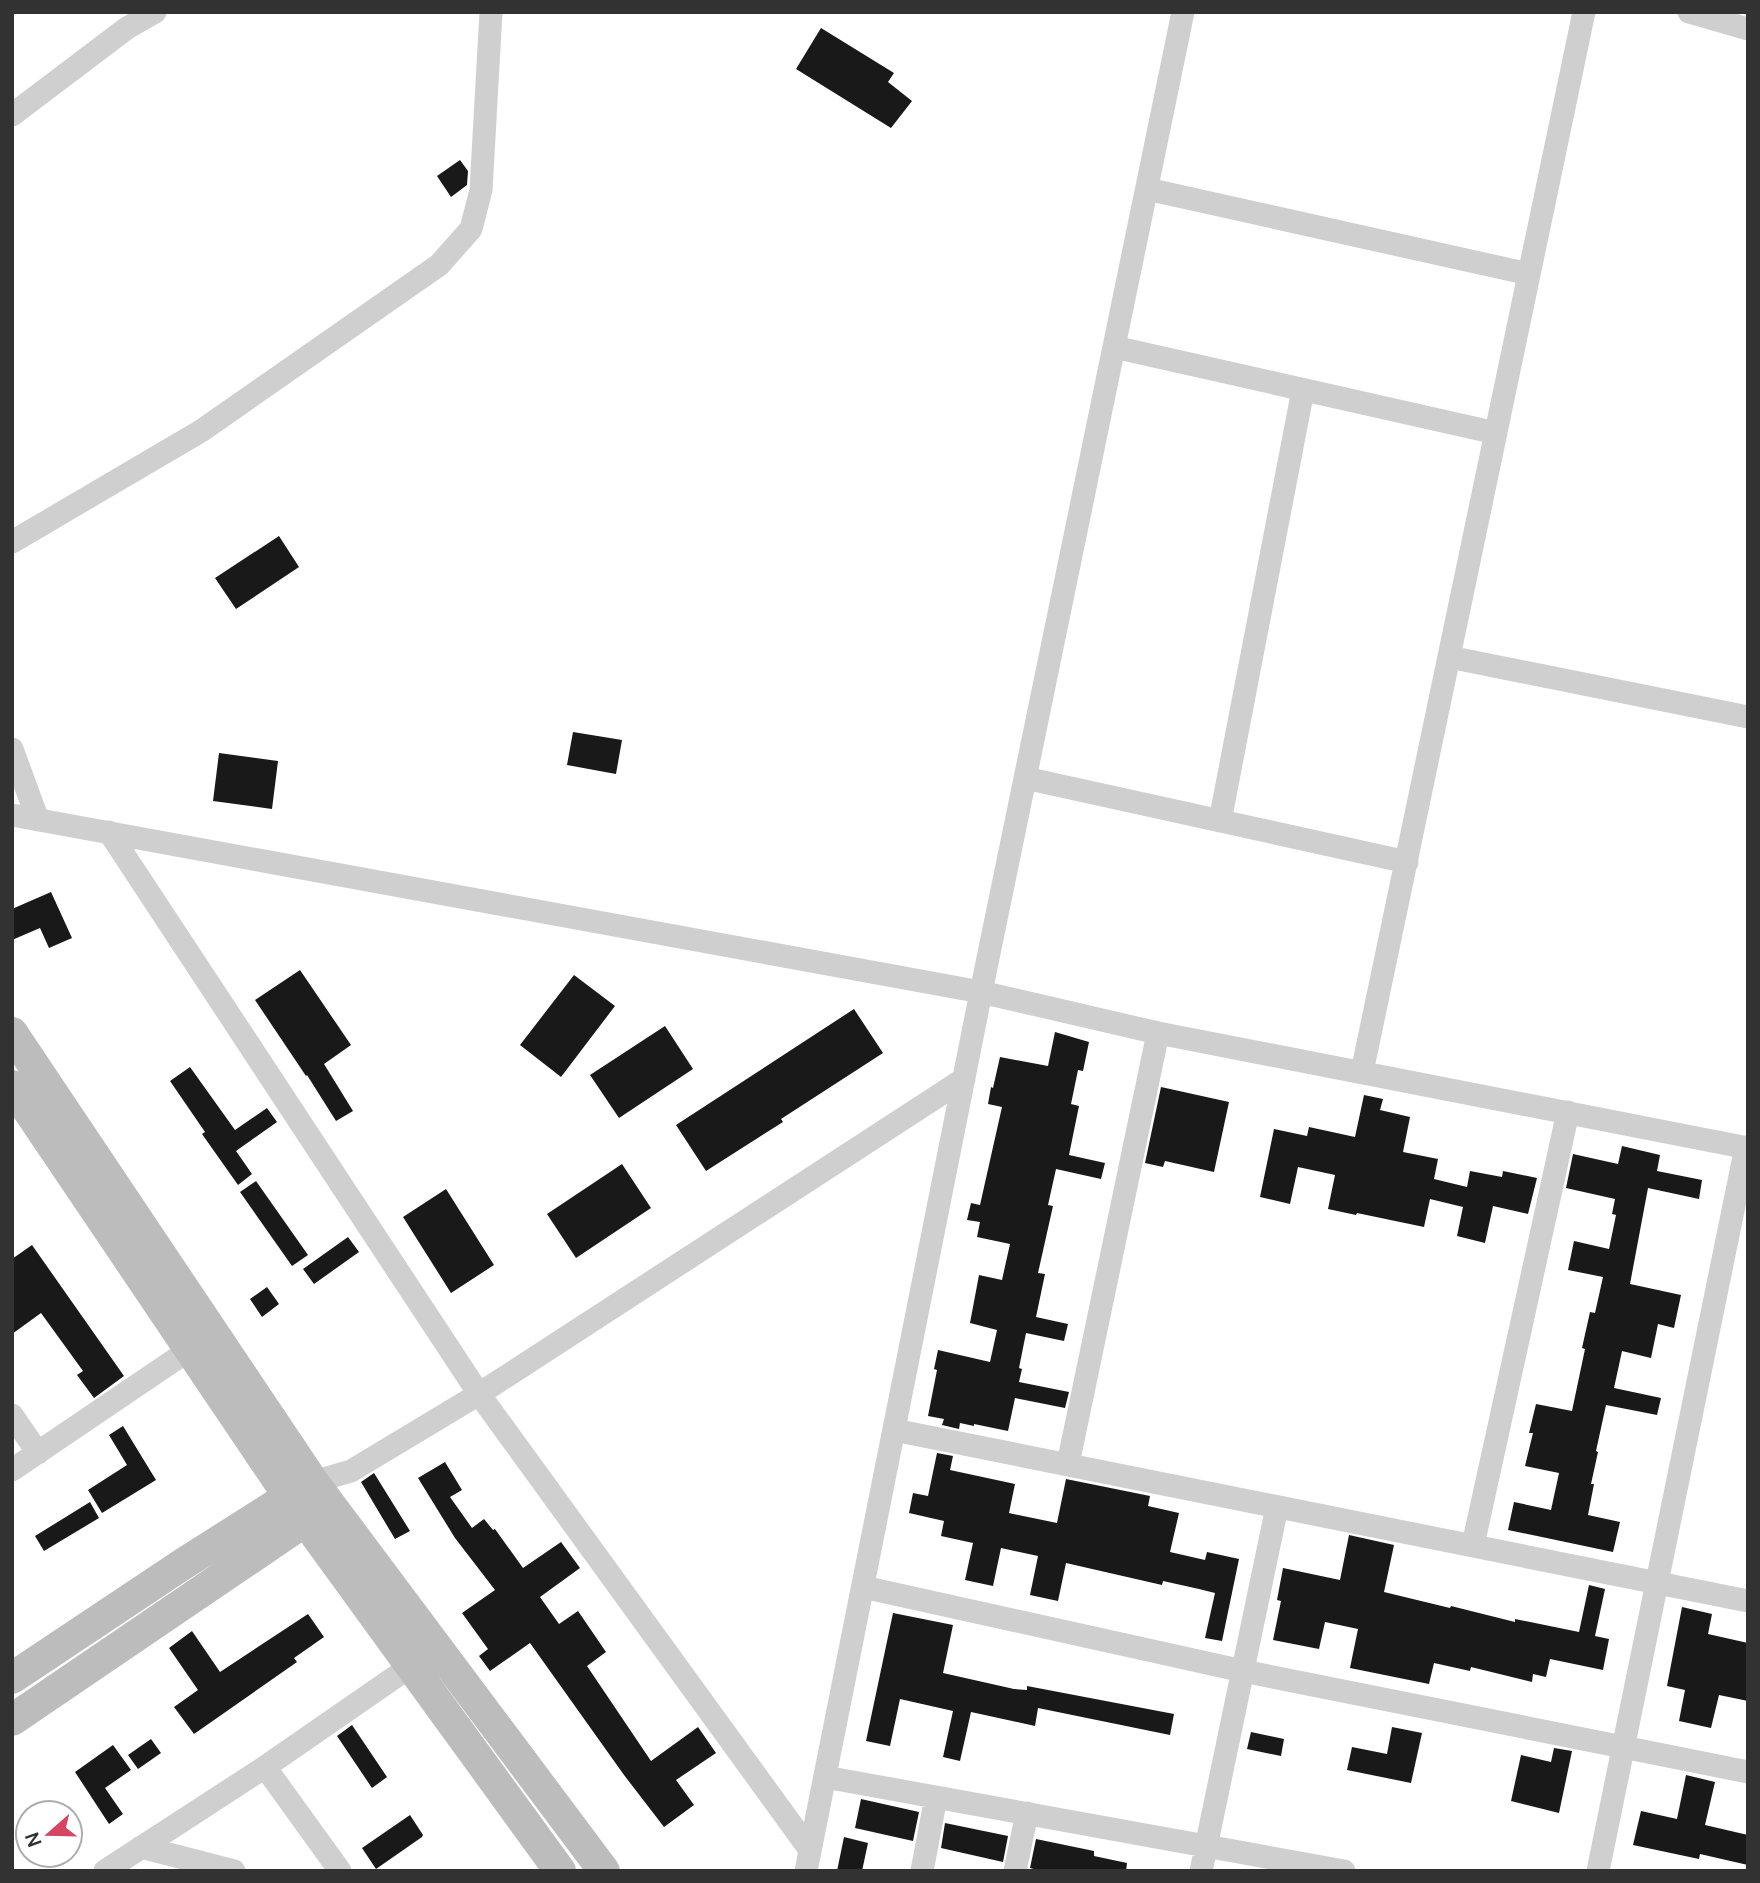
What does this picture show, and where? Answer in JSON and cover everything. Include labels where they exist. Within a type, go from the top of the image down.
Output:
[{"type":"main road","points":[[12,1033],[202,1342],[309,1501],[411,1666],[560,1871]]},
{"type":"main road","points":[[12,1086],[202,1342]]},
{"type":"main road","points":[[12,1678],[183,1564],[309,1501]]},
{"type":"main road","points":[[12,1720],[309,1501]]},
{"type":"main road","points":[[309,1501],[604,1871]]},
{"type":"street","points":[[12,115],[127,28],[155,12]]},
{"type":"street","points":[[12,542],[201,431],[439,265],[471,229],[481,190],[491,12]]},
{"type":"street","points":[[808,1860],[981,992],[1183,12]]},
{"type":"street","points":[[1362,1072],[1584,12]]},
{"type":"street","points":[[1689,12],[1748,29]]},
{"type":"street","points":[[1147,189],[1529,274]]},
{"type":"street","points":[[1114,347],[1496,433]]},
{"type":"street","points":[[1220,821],[1303,390]]},
{"type":"street","points":[[1449,657],[1748,717]]},
{"type":"street","points":[[12,749],[38,820]]},
{"type":"street","points":[[1025,778],[1407,862]]},
{"type":"street","points":[[12,815],[981,992],[1158,1033],[1747,1147],[1598,1871]]},
{"type":"street","points":[[109,832],[479,1394],[808,1860]]},
{"type":"street","points":[[1068,1464],[1158,1033]]},
{"type":"street","points":[[309,1501],[351,1471],[479,1394],[964,1079]]},
{"type":"street","points":[[1473,1545],[1568,1112]]},
{"type":"street","points":[[12,1470],[202,1342]]},
{"type":"street","points":[[12,1415],[38,1453]]},
{"type":"street","points":[[894,1430],[1748,1601]]},
{"type":"street","points":[[1201,1871],[1278,1507]]},
{"type":"street","points":[[863,1587],[1243,1671],[1748,1772]]},
{"type":"street","points":[[105,1871],[411,1666]]},
{"type":"street","points":[[265,1766],[340,1871]]},
{"type":"street","points":[[825,1777],[1344,1871]]},
{"type":"street","points":[[922,1871],[936,1797]]},
{"type":"street","points":[[1016,1871],[1027,1813]]},
{"type":"street","points":[[141,1847],[234,1871]]},
{"type":"building","points":[[821,28],[894,73],[888,82],[912,101],[891,128],[796,69]]},
{"type":"building","points":[[460,160],[468,171],[467,185],[451,197],[437,176]]},
{"type":"building","points":[[279,536],[299,567],[236,609],[215,578]]},
{"type":"building","points":[[573,732],[622,740],[616,774],[567,765]]},
{"type":"building","points":[[219,753],[278,761],[272,809],[213,801]]},
{"type":"building","points":[[51,892],[72,938],[49,948],[40,928],[12,940],[12,909]]},
{"type":"building","points":[[300,970],[351,1045],[324,1064],[353,1111],[336,1121],[255,1000]]},
{"type":"building","points":[[574,975],[615,1006],[561,1077],[520,1045]]},
{"type":"building","points":[[854,1009],[883,1053],[706,1171],[676,1125]]},
{"type":"building","points":[[665,1026],[693,1069],[619,1118],[590,1075]]},
{"type":"building","points":[[1055,1032],[1089,1042],[1083,1071],[1078,1070],[1071,1104],[1079,1106],[1069,1155],[1105,1163],[1101,1179],[1056,1169],[1048,1205],[1053,1206],[1038,1273],[1045,1274],[1036,1317],[1068,1324],[1064,1341],[1026,1333],[1019,1368],[1022,1369],[1019,1382],[1069,1392],[1065,1408],[1015,1398],[1008,1431],[974,1424],[960,1423],[959,1429],[942,1425],[944,1419],[928,1416],[938,1350],[990,1362],[997,1330],[970,1323],[979,1275],[1002,1280],[1010,1244],[977,1237],[980,1222],[967,1220],[971,1203],[980,1205],[1002,1107],[988,1104],[991,1087],[993,1088],[1000,1057],[1048,1066]]},
{"type":"building","points":[[190,1067],[235,1130],[267,1108],[277,1122],[236,1151],[252,1174],[238,1185],[202,1134],[205,1132],[170,1081]]},
{"type":"building","points":[[1161,1087],[1229,1102],[1214,1172],[1165,1161],[1163,1167],[1145,1163]]},
{"type":"building","points":[[1364,1095],[1383,1099],[1380,1110],[1410,1117],[1403,1152],[1438,1159],[1434,1179],[1467,1187],[1470,1171],[1502,1177],[1503,1171],[1537,1178],[1528,1214],[1493,1206],[1485,1243],[1457,1236],[1463,1207],[1430,1199],[1424,1227],[1328,1209],[1335,1175],[1298,1167],[1290,1204],[1260,1197],[1274,1129],[1307,1136],[1309,1127],[1355,1137]]},
{"type":"building","points":[[1622,1146],[1660,1155],[1657,1171],[1702,1180],[1699,1199],[1648,1188],[1630,1284],[1681,1295],[1674,1328],[1658,1324],[1651,1358],[1622,1351],[1614,1388],[1661,1398],[1657,1415],[1606,1405],[1596,1451],[1598,1452],[1591,1484],[1594,1484],[1588,1515],[1620,1522],[1613,1552],[1508,1530],[1514,1502],[1551,1510],[1559,1473],[1525,1466],[1533,1433],[1529,1433],[1536,1404],[1572,1411],[1590,1312],[1595,1313],[1603,1277],[1568,1270],[1574,1241],[1609,1249],[1616,1215],[1612,1214],[1615,1199],[1566,1188],[1573,1154],[1618,1164]]},
{"type":"building","points":[[622,1164],[651,1208],[576,1258],[547,1214]]},
{"type":"building","points":[[256,1181],[308,1255],[292,1266],[240,1192]]},
{"type":"building","points":[[446,1189],[494,1265],[451,1293],[403,1217]]},
{"type":"building","points":[[348,1237],[359,1252],[314,1284],[303,1269]]},
{"type":"building","points":[[32,1245],[124,1376],[94,1398],[77,1375],[83,1371],[41,1313],[12,1334],[12,1259]]},
{"type":"building","points":[[267,1287],[279,1304],[262,1317],[250,1299]]},
{"type":"building","points":[[123,1426],[156,1480],[102,1513],[88,1490],[127,1465],[109,1435]]},
{"type":"building","points":[[937,1453],[953,1456],[950,1470],[1015,1484],[1009,1513],[1057,1523],[1066,1479],[1150,1496],[1148,1506],[1179,1513],[1170,1552],[1205,1560],[1207,1552],[1239,1559],[1222,1641],[1205,1638],[1215,1593],[1199,1589],[1163,1581],[1162,1585],[1066,1563],[1058,1601],[1030,1595],[1038,1556],[1001,1548],[993,1586],[965,1580],[973,1543],[941,1536],[944,1521],[909,1513],[913,1493],[928,1496]]},
{"type":"building","points":[[445,1462],[462,1490],[450,1497],[472,1528],[484,1519],[495,1529],[523,1568],[561,1542],[580,1568],[540,1597],[559,1624],[578,1611],[606,1652],[587,1666],[651,1761],[698,1727],[716,1753],[676,1780],[694,1805],[664,1827],[530,1643],[490,1671],[479,1656],[488,1649],[462,1613],[495,1590],[455,1538],[418,1478]]},
{"type":"building","points":[[374,1473],[410,1531],[395,1539],[361,1482]]},
{"type":"building","points":[[90,1502],[99,1518],[44,1551],[35,1536]]},
{"type":"building","points":[[1349,1535],[1394,1545],[1384,1592],[1515,1622],[1515,1619],[1579,1632],[1589,1585],[1605,1589],[1595,1636],[1609,1639],[1603,1670],[1550,1659],[1546,1677],[1533,1674],[1532,1682],[1471,1667],[1470,1671],[1434,1663],[1429,1684],[1350,1668],[1358,1629],[1325,1622],[1319,1649],[1273,1640],[1281,1601],[1277,1600],[1283,1568],[1340,1580]]},
{"type":"building","points":[[1682,1607],[1712,1614],[1708,1634],[1748,1643],[1748,1701],[1719,1695],[1711,1728],[1679,1721],[1685,1690],[1667,1686]]},
{"type":"building","points":[[893,1613],[953,1625],[943,1673],[1014,1689],[1027,1690],[1027,1686],[1174,1714],[1170,1735],[1038,1708],[1035,1726],[971,1712],[960,1761],[943,1757],[953,1711],[900,1699],[890,1746],[866,1741]]},
{"type":"building","points":[[308,1614],[324,1637],[294,1658],[297,1662],[194,1734],[174,1707],[198,1690],[169,1648],[192,1631],[220,1672]]},
{"type":"building","points":[[352,1725],[387,1777],[372,1788],[337,1736]]},
{"type":"building","points":[[1392,1727],[1422,1733],[1411,1783],[1347,1770],[1352,1747],[1387,1754]]},
{"type":"building","points":[[1251,1732],[1284,1739],[1281,1756],[1247,1749]]},
{"type":"building","points":[[151,1739],[161,1753],[138,1769],[128,1755]]},
{"type":"building","points":[[113,1745],[131,1770],[105,1788],[123,1814],[109,1824],[75,1772]]},
{"type":"building","points":[[1554,1748],[1572,1751],[1559,1813],[1511,1801],[1521,1755],[1551,1762]]},
{"type":"building","points":[[1686,1775],[1715,1782],[1705,1825],[1748,1835],[1748,1865],[1700,1854],[1699,1859],[1633,1845],[1641,1811],[1677,1819]]},
{"type":"building","points":[[861,1799],[919,1812],[913,1841],[855,1828]]},
{"type":"building","points":[[410,1815],[422,1837],[376,1869],[362,1848]]},
{"type":"building","points":[[945,1823],[1008,1836],[1003,1862],[941,1848]]},
{"type":"building","points":[[844,1837],[868,1843],[862,1871],[837,1871]]},
{"type":"building","points":[[1036,1839],[1094,1851],[1094,1856],[1127,1863],[1126,1871],[1041,1871],[1030,1868]]}]
